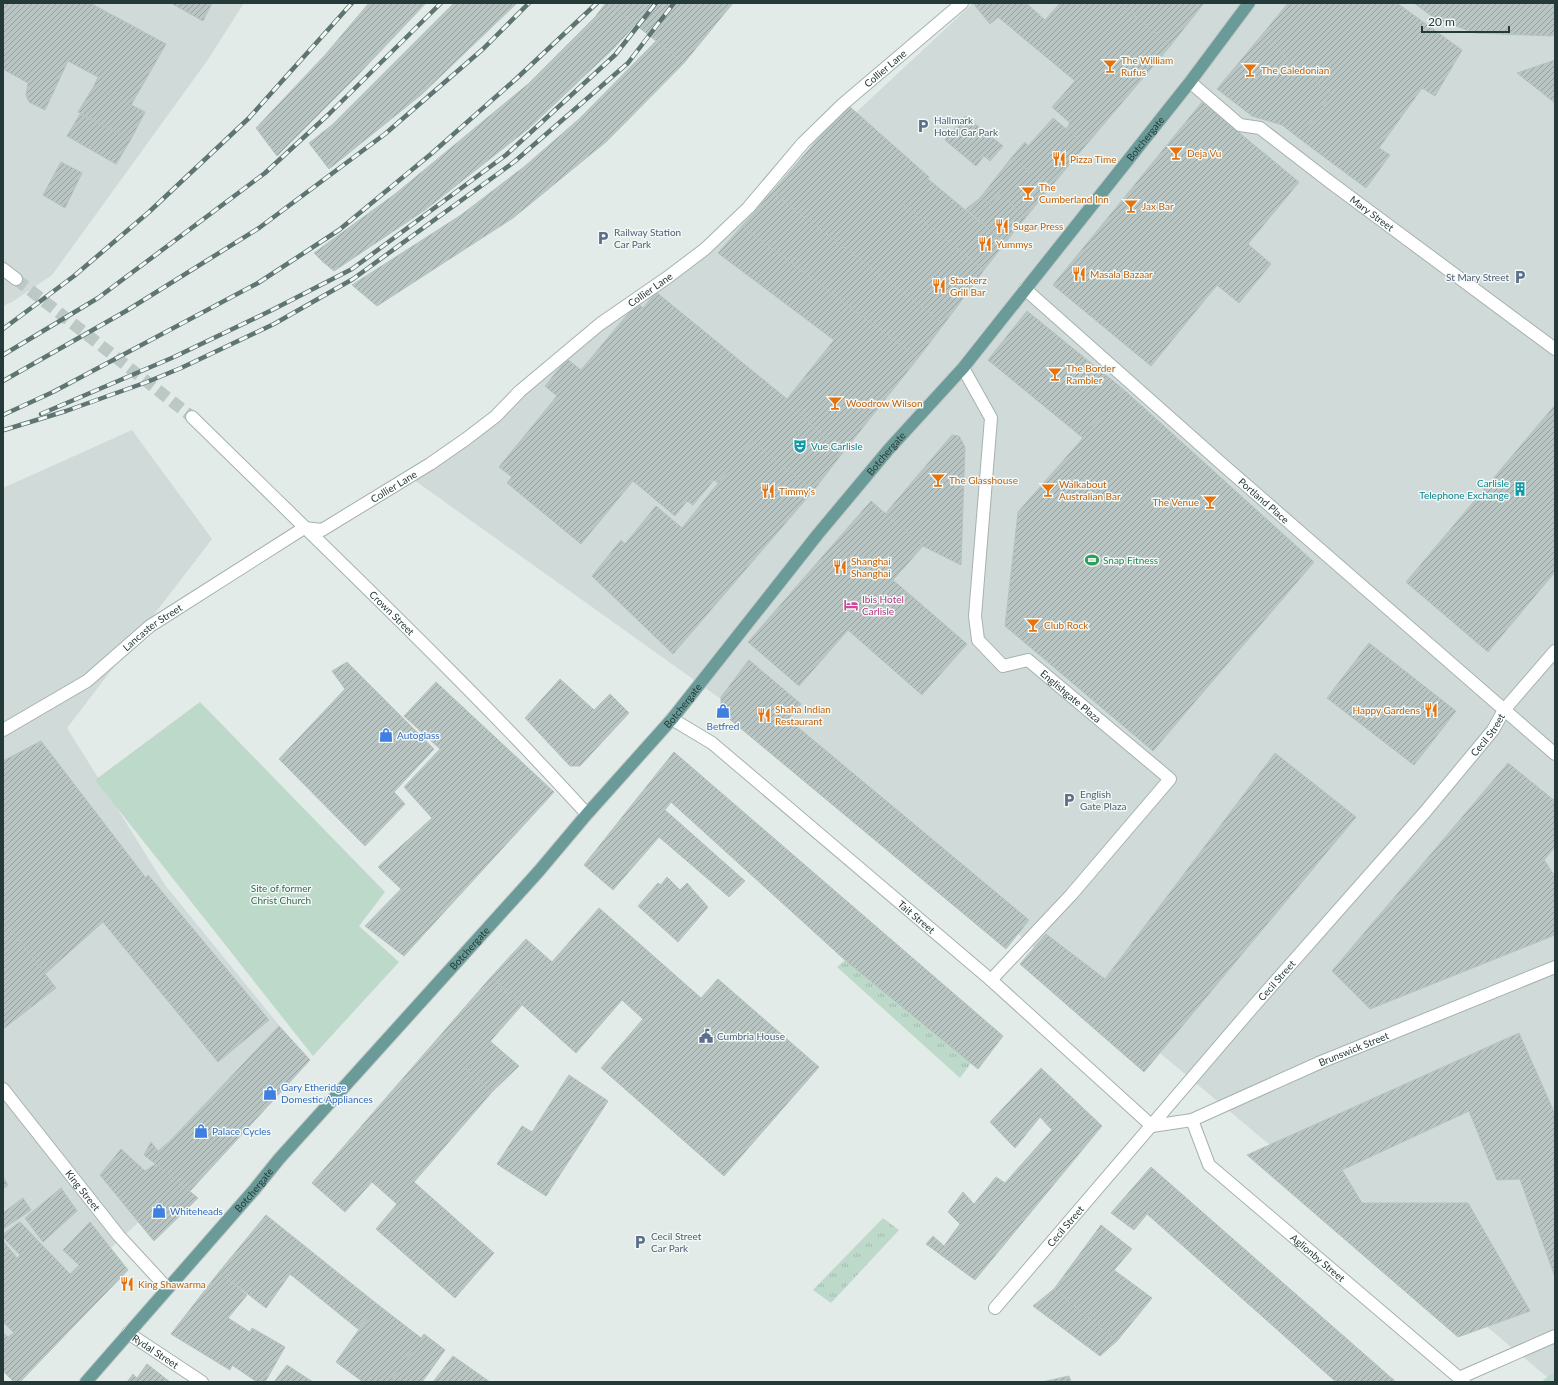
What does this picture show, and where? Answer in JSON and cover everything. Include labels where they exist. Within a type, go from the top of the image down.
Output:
[{"type":"main road","name":"Botchergate","points":[[86,1382],[254,1190],[279,1159],[672,719],[818,534],[889,449],[963,368],[1190,82],[1249,3]]},
{"type":"street","name":"Collier Lane","points":[[304,528],[322,530],[430,464],[496,416],[520,391],[600,324],[668,278],[705,249],[748,208],[803,143],[843,104],[962,3]]},
{"type":"street","name":"Mary Street","points":[[1190,82],[1240,125],[1260,128],[1330,182],[1555,349]]},
{"type":"street","points":[[3,269],[16,279]]},
{"type":"street","name":"Portland Place","points":[[1025,289],[1222,464],[1555,754]]},
{"type":"street","name":"Englishgate Plaza","points":[[963,368],[991,418],[975,616],[978,640],[1003,666],[1028,660],[1170,779],[1071,895],[991,980]]},
{"type":"street","name":"Crown Street","points":[[192,417],[304,528],[357,578],[494,716],[587,814]]},
{"type":"street","name":"Lancaster Street","points":[[3,730],[87,681],[150,626],[304,528]]},
{"type":"street","name":"Cecil Street","points":[[995,1308],[1252,1008],[1425,812],[1493,730],[1504,710],[1555,651]]},
{"type":"street","name":"Tait Street","points":[[672,719],[712,743],[991,980],[1152,1126]]},
{"type":"street","name":"Brunswick Street","points":[[1152,1126],[1192,1120],[1321,1062],[1554,969]]},
{"type":"street","name":"King Street","points":[[3,1089],[119,1236],[167,1288]]},
{"type":"street","name":"Aglionby Street","points":[[1192,1120],[1209,1166],[1461,1380]]},
{"type":"street","name":"Rydal Street","points":[[128,1333],[202,1382]]},
{"type":"street","points":[[1461,1380],[1555,1336]]},
{"type":"shaded area","points":[[3,3],[244,3],[207,61],[52,275],[12,302],[3,306]]},
{"type":"shaded area","points":[[971,3],[1555,3],[1555,1382],[1553,1382],[829,776],[414,480],[623,304],[723,237],[972,4]]},
{"type":"shaded area","points":[[132,430],[212,539],[67,728],[165,885],[300,1051],[180,1167],[141,1220],[10,1342],[3,1344],[3,488]]},
{"type":"green space","name":"Site of former Christ Church","points":[[200,702],[385,892],[359,926],[399,962],[313,1056],[95,780]]},
{"type":"green space","points":[[845,960],[971,1063],[960,1078],[837,967]]},
{"type":"green space","points":[[883,1218],[899,1230],[831,1303],[813,1290]]},
{"type":"green space","points":[[1555,1373],[1555,1382],[1541,1382],[1550,1375]]},
{"type":"building","points":[[3,3],[90,3],[166,44],[131,105],[94,86],[98,77],[68,61],[45,110],[29,102],[26,95],[28,83],[3,69]]},
{"type":"building","points":[[171,3],[212,3],[203,21]]},
{"type":"building","points":[[369,3],[426,3],[356,77],[277,156],[256,128],[325,55]]},
{"type":"building","points":[[454,3],[517,3],[421,95],[329,169],[309,143],[332,125]]},
{"type":"building","points":[[606,3],[636,24],[613,49],[528,129],[425,210],[334,271],[314,253],[395,194],[528,84],[595,17]]},
{"type":"building","points":[[608,3],[733,3],[684,63]]},
{"type":"building","points":[[973,3],[1026,3],[1045,20],[1060,3],[1119,3],[1171,45],[1086,145],[1066,129],[1070,123],[1052,107],[1075,81],[998,17],[990,24]]},
{"type":"building","points":[[1119,3],[1204,3],[1171,45]]},
{"type":"building","points":[[1288,3],[1397,3],[1462,50],[1435,96],[1422,88],[1379,148],[1390,155],[1366,188],[1300,139],[1331,94],[1261,36]]},
{"type":"building","points":[[1414,3],[1555,3],[1555,35],[1475,33],[1434,18]]},
{"type":"building","points":[[1261,36],[1331,94],[1300,139],[1282,125],[1252,116],[1217,89]]},
{"type":"building","points":[[656,41],[684,63],[607,141],[513,218],[377,306],[352,285],[461,215],[525,166],[579,119]]},
{"type":"building","points":[[1555,60],[1555,103],[1517,73]]},
{"type":"building","points":[[94,86],[145,112],[131,139],[78,112]]},
{"type":"building","points":[[1202,102],[1299,182],[1248,244],[1271,264],[1239,303],[1217,285],[1151,366],[1053,285]]},
{"type":"building","points":[[849,106],[929,177],[904,205],[984,270],[944,324],[772,192],[829,126]]},
{"type":"building","points":[[80,114],[131,139],[116,164],[67,136]]},
{"type":"building","points":[[965,116],[1003,146],[990,161],[984,156],[976,166],[945,140]]},
{"type":"building","points":[[1053,118],[1086,145],[1049,189],[1012,157],[1025,142],[1028,146]]},
{"type":"building","points":[[1012,157],[1049,189],[1026,217],[999,194],[992,204],[980,198]]},
{"type":"building","points":[[61,162],[82,173],[65,208],[43,195]]},
{"type":"building","points":[[928,179],[1005,243],[984,270],[904,205]]},
{"type":"building","points":[[772,192],[944,324],[918,358],[742,226]]},
{"type":"building","points":[[999,194],[1026,217],[1005,243],[966,209],[980,198],[992,204]]},
{"type":"building","points":[[742,226],[918,358],[841,455],[787,399],[834,340],[718,253]]},
{"type":"building","points":[[656,292],[787,399],[841,455],[813,491],[752,441],[718,483],[714,480],[693,505],[687,501],[675,516],[633,481],[581,544],[507,483],[512,477],[499,467],[557,396],[545,386],[567,359],[581,370],[637,303],[643,308]]},
{"type":"building","name":"The Border Rambler","points":[[1027,311],[1123,389],[1083,438],[988,360]]},
{"type":"building","points":[[1123,389],[1314,562],[1153,751],[1005,626],[1018,512],[1083,438]]},
{"type":"building","name":"Carlisle Telephone Exchange","points":[[1555,405],[1555,572],[1488,652],[1406,582]]},
{"type":"building","name":"The Glasshouse","points":[[952,435],[959,436],[965,447],[961,565],[923,546],[885,514]]},
{"type":"building","points":[[752,441],[813,491],[673,654],[592,576],[621,540],[625,544],[656,506],[682,528]]},
{"type":"building","name":"Ibis Hotel Carlisle","points":[[871,501],[923,546],[893,580],[967,644],[922,695],[848,630],[799,686],[748,642]]},
{"type":"building","points":[[1369,643],[1456,711],[1414,765],[1327,698]]},
{"type":"building","points":[[749,660],[801,704],[788,719],[1029,920],[1006,949],[727,717],[721,709],[721,697]]},
{"type":"building","points":[[347,662],[434,749],[394,792],[405,804],[365,846],[279,759],[345,689],[332,671]]},
{"type":"building","points":[[560,679],[594,710],[610,694],[629,713],[580,766],[570,766],[525,718]]},
{"type":"building","points":[[436,682],[554,792],[404,956],[365,926],[401,889],[378,867],[432,818],[404,787],[440,749],[404,716]]},
{"type":"building","points":[[41,741],[146,878],[103,922],[45,974],[3,919],[3,761]]},
{"type":"building","points":[[674,752],[1003,1036],[978,1069],[845,960],[671,802],[665,810],[745,881],[729,897],[659,837],[613,890],[584,865]]},
{"type":"building","points":[[1275,753],[1356,817],[1144,1072],[1020,964],[1046,934],[1105,979]]},
{"type":"building","points":[[1508,763],[1555,801],[1555,847],[1544,860],[1555,876],[1555,935],[1370,1009],[1332,971]]},
{"type":"building","points":[[148,875],[269,1020],[218,1062],[103,922]]},
{"type":"building","points":[[667,877],[680,890],[687,883],[708,907],[678,942],[638,906],[658,883],[661,885]]},
{"type":"building","name":"Cumbria House","points":[[599,908],[701,998],[718,979],[819,1067],[724,1176],[601,1068],[643,1019],[622,1000],[576,1053],[491,977],[526,939],[552,962]]},
{"type":"building","points":[[3,919],[56,988],[3,1029]]},
{"type":"building","points":[[491,977],[522,1005],[466,1069],[492,1092],[414,1182],[494,1253],[455,1298],[376,1229],[397,1204],[372,1182],[345,1212],[312,1183]]},
{"type":"building","points":[[279,1026],[310,1060],[190,1191],[144,1155],[151,1142],[158,1151],[170,1141]]},
{"type":"building","points":[[1519,1033],[1555,1114],[1555,1277],[1520,1179],[1497,1180],[1469,1111],[1342,1170],[1362,1203],[1468,1203],[1530,1311],[1458,1337],[1247,1155]]},
{"type":"building","points":[[490,1041],[519,1066],[492,1092],[466,1069]]},
{"type":"building","points":[[1041,1068],[1102,1126],[975,1280],[926,1244],[933,1236],[944,1246],[960,1224],[948,1212],[963,1192],[974,1204],[996,1177],[1005,1183],[1052,1130],[1040,1117],[1015,1148],[990,1122]]},
{"type":"building","points":[[569,1075],[608,1101],[546,1196],[497,1164],[522,1126],[532,1132]]},
{"type":"building","points":[[121,1149],[145,1171],[156,1164],[198,1198],[154,1241],[100,1175]]},
{"type":"building","points":[[1151,1167],[1396,1382],[1336,1382],[1147,1214],[1134,1230],[1111,1213]]},
{"type":"building","points":[[3,1177],[8,1185],[3,1189]]},
{"type":"building","points":[[61,1188],[77,1211],[43,1242],[25,1218]]},
{"type":"building","points":[[23,1198],[31,1210],[3,1229],[3,1213]]},
{"type":"building","points":[[266,1215],[377,1304],[358,1329],[290,1274],[266,1308],[219,1272]]},
{"type":"building","points":[[20,1222],[70,1274],[79,1265],[63,1250],[90,1222],[128,1270],[20,1382],[14,1382],[3,1371],[3,1333],[8,1337],[14,1333],[3,1322],[3,1273],[20,1255],[3,1237],[3,1234]]},
{"type":"building","points":[[1101,1225],[1132,1249],[1114,1270],[1152,1298],[1117,1341],[1054,1289]]},
{"type":"building","points":[[3,1241],[17,1258],[3,1273]]},
{"type":"building","points":[[219,1272],[247,1295],[228,1318],[250,1332],[252,1328],[285,1347],[265,1382],[257,1382],[232,1365],[230,1370],[171,1334]]},
{"type":"building","points":[[1054,1289],[1117,1341],[1100,1356],[1033,1306]]},
{"type":"building","points":[[377,1304],[421,1338],[390,1382],[363,1382],[336,1362]]},
{"type":"building","points":[[424,1334],[445,1350],[422,1382],[390,1382]]},
{"type":"building","points":[[453,1356],[490,1382],[433,1382]]},
{"type":"building","points":[[147,1364],[170,1382],[127,1382],[133,1374],[137,1378]]},
{"type":"building","points":[[287,1365],[313,1382],[274,1382]]},
{"type":"building","points":[[1069,1376],[1071,1382],[1042,1382]]},
{"type":"tunnel","points":[[16,279],[192,417]]},
{"type":"railway","points":[[3,329],[74,276],[149,212],[249,118],[352,3]]},
{"type":"railway","points":[[3,355],[98,298],[265,173],[329,114],[441,3]]},
{"type":"railway","points":[[3,381],[126,311],[259,228],[385,134],[483,49],[529,3]]},
{"type":"railway","points":[[3,415],[53,392],[258,283],[339,230],[431,154],[516,79],[597,3]]},
{"type":"railway","points":[[41,414],[174,357],[272,310],[352,269],[506,155],[615,55],[656,3]]},
{"type":"railway","points":[[4,430],[66,411],[147,382],[181,368],[274,324],[353,279],[514,162],[628,63],[674,3]]},
{"type":"place","name":"The William Rufus","points":[[1110,66]]},
{"type":"place","name":"The Caledonian","points":[[1250,70]]},
{"type":"place","name":"Hallmark Hotel Car Park","points":[[923,126]]},
{"type":"place","name":"Deja Vu","points":[[1176,153]]},
{"type":"place","name":"Pizza Time","points":[[1059,159]]},
{"type":"place","name":"The Cumberland Inn","points":[[1028,193]]},
{"type":"place","name":"Jax Bar","points":[[1131,206]]},
{"type":"place","name":"Sugar Press","points":[[1002,226]]},
{"type":"place","name":"Railway Station Car Park","points":[[603,238]]},
{"type":"place","name":"Yummys","points":[[985,244]]},
{"type":"place","name":"Masala Bazaar","points":[[1079,274]]},
{"type":"place","name":"St Mary Street","points":[[1520,277]]},
{"type":"place","name":"Stackerz Grill Bar","points":[[939,286]]},
{"type":"place","name":"The Border Rambler","points":[[1055,374]]},
{"type":"place","name":"Woodrow Wilson","points":[[835,403]]},
{"type":"place","name":"Vue Carlisle","points":[[800,446]]},
{"type":"place","name":"The Glasshouse","points":[[938,480]]},
{"type":"place","name":"Carlisle Telephone Exchange","points":[[1520,489]]},
{"type":"place","name":"Walkabout Australian Bar","points":[[1048,490]]},
{"type":"place","name":"Timmy's","points":[[768,491]]},
{"type":"place","name":"The Venue","points":[[1210,502]]},
{"type":"place","name":"Snap Fitness","points":[[1092,560]]},
{"type":"place","name":"Shanghai Shanghai","points":[[840,567]]},
{"type":"place","name":"Ibis Hotel Carlisle","points":[[851,605]]},
{"type":"place","name":"Club Rock","points":[[1033,625]]},
{"type":"place","name":"Happy Gardens","points":[[1431,710]]},
{"type":"place","name":"Betfred","points":[[723,711]]},
{"type":"place","name":"Shaha Indian Restaurant","points":[[764,715]]},
{"type":"place","name":"Autoglass","points":[[386,735]]},
{"type":"place","name":"English Gate Plaza","points":[[1069,800]]},
{"type":"place","name":"Cumbria House","points":[[706,1036]]},
{"type":"place","name":"Gary Etheridge Domestic Appliances","points":[[270,1093]]},
{"type":"place","name":"Palace Cycles","points":[[201,1131]]},
{"type":"place","name":"Whiteheads","points":[[159,1211]]},
{"type":"place","name":"Cecil Street Car Park","points":[[640,1242]]},
{"type":"place","name":"King Shawarma","points":[[127,1284]]}]
